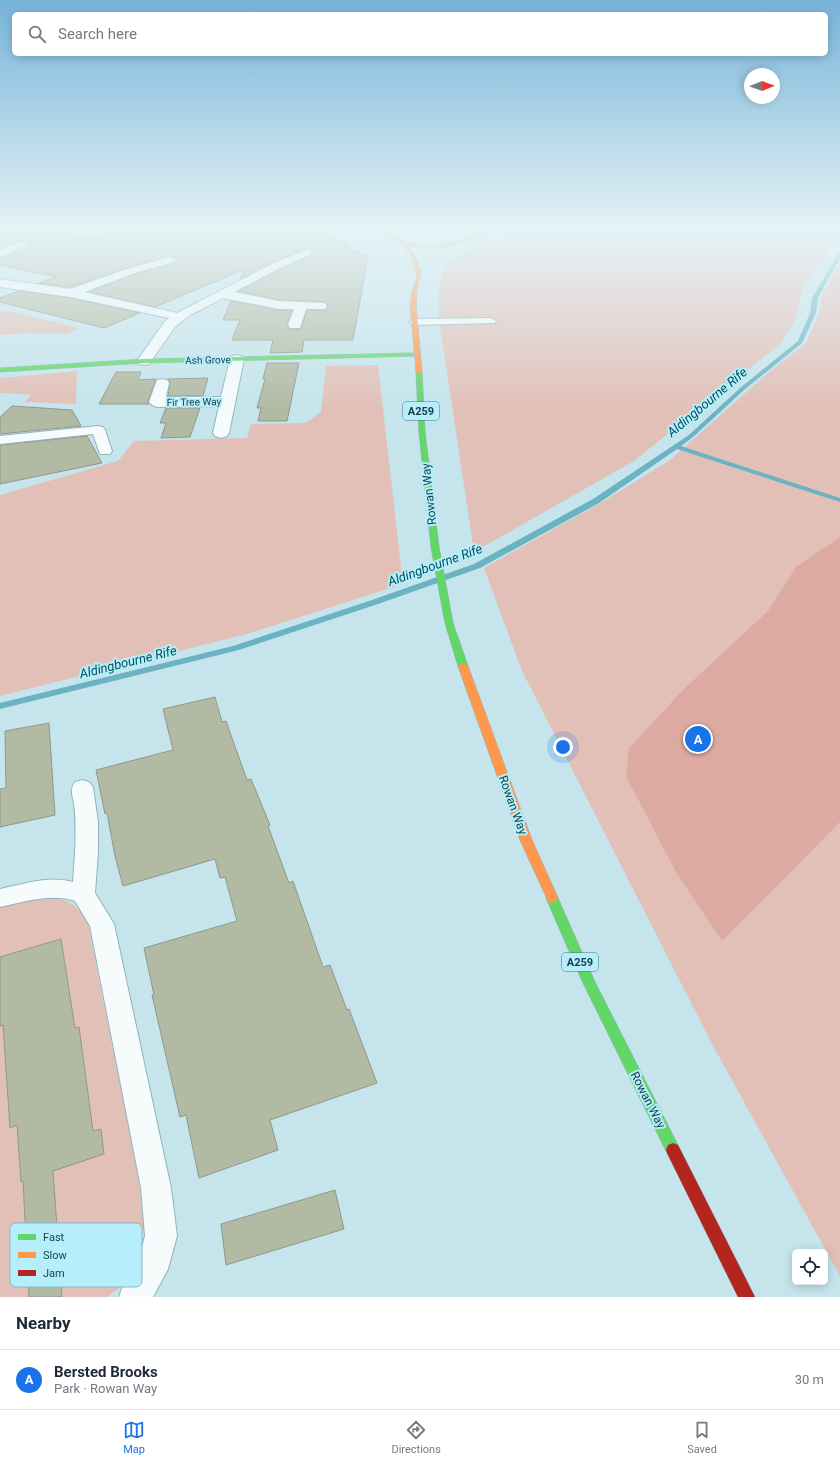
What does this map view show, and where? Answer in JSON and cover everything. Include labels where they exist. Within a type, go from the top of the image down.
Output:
[{"type":"main road","name":"Rowan Way","points":[[415,289],[413,305],[422,432],[435,547],[446,612],[469,685],[526,840],[576,955],[747,1297]]},
{"type":"main road","name":"Ash Grove","points":[[0,370],[144,361],[417,356]]},
{"type":"street","points":[[6,295],[26,289]]},
{"type":"street","points":[[41,289],[71,293],[180,317]]},
{"type":"street","points":[[71,293],[83,289]]},
{"type":"street","points":[[144,361],[170,324],[180,317],[233,289]]},
{"type":"street","points":[[223,294],[279,305],[321,306]]},
{"type":"street","points":[[295,325],[301,306]]},
{"type":"street","name":"Fir Tree Way","points":[[221,434],[237,359]]},
{"type":"street","name":"Fir Tree Way","points":[[162,383],[158,402],[227,401]]},
{"type":"lane","points":[[414,322],[491,321]]},
{"type":"lane","points":[[0,440],[98,430],[104,451]]},
{"type":"lane","points":[[82,787],[87,822],[87,852],[83,894],[102,924],[156,1188],[161,1236],[152,1269],[142,1285]]},
{"type":"lane","points":[[0,898],[44,889],[67,889],[83,894]]},
{"type":"lane","points":[[135,1297],[141,1287]]},
{"type":"shaded area","points":[[440,289],[803,289],[795,320],[781,343],[634,461],[474,552],[439,319]]},
{"type":"shaded area","points":[[826,289],[840,289],[840,1276],[828,1254],[828,1249],[825,1249],[712,1044],[522,671],[484,568],[604,501],[670,460],[769,372],[806,343],[819,313],[821,298]]},
{"type":"shaded area","points":[[4,311],[79,328],[67,334],[25,333],[0,335],[0,312]]},
{"type":"shaded area","points":[[378,365],[403,584],[247,634],[0,696],[0,495],[118,461],[134,441],[247,438],[251,424],[305,423],[321,412],[326,366]]},
{"type":"shaded area","points":[[77,371],[76,404],[25,402],[31,395],[0,394],[0,378]]},
{"type":"shaded area","points":[[840,537],[840,822],[722,941],[676,872],[626,776],[629,748],[684,689],[768,611],[796,567]]},
{"type":"shaded area","points":[[32,898],[58,899],[72,904],[78,909],[88,924],[139,1181],[144,1227],[142,1235],[142,1223],[10,1223],[10,1287],[120,1287],[107,1297],[0,1297],[0,906]]},
{"type":"building","points":[[98,289],[199,289],[155,307],[89,292]]},
{"type":"building","points":[[243,289],[362,289],[353,340],[304,340],[302,352],[270,353],[273,340],[232,340],[240,320],[223,320],[231,301],[279,310],[292,310],[287,324],[290,330],[301,329],[307,310],[326,310],[328,305],[325,302],[279,300],[238,291]]},
{"type":"building","points":[[18,291],[71,298],[140,313],[104,328],[0,302],[0,298]]},
{"type":"building","points":[[267,363],[299,363],[287,421],[258,421],[261,408],[257,408],[265,379],[263,379]]},
{"type":"building","points":[[116,372],[141,372],[138,380],[156,379],[148,401],[149,404],[99,404]]},
{"type":"building","points":[[208,378],[203,396],[168,396],[170,383],[168,379]]},
{"type":"building","points":[[12,406],[72,410],[81,426],[0,434],[0,417]]},
{"type":"building","points":[[166,408],[200,408],[190,437],[161,438],[166,423],[160,423]]},
{"type":"building","points":[[87,436],[102,463],[0,484],[0,445]]},
{"type":"building","points":[[215,697],[222,722],[226,721],[247,780],[251,779],[270,825],[268,826],[289,883],[293,881],[323,967],[330,965],[347,1010],[349,1009],[377,1083],[270,1120],[278,1150],[199,1178],[186,1115],[180,1117],[152,995],[154,995],[144,948],[237,921],[225,877],[220,878],[215,859],[123,886],[115,856],[107,813],[105,814],[96,770],[173,750],[163,709]]},
{"type":"building","points":[[49,723],[55,815],[0,827],[0,789],[6,788],[5,731]]},
{"type":"building","points":[[61,939],[75,1028],[79,1027],[93,1131],[101,1129],[104,1154],[53,1171],[57,1223],[25,1223],[23,1181],[21,1182],[17,1125],[10,1128],[3,1025],[0,1026],[0,957]]},
{"type":"building","points":[[335,1190],[344,1229],[226,1265],[221,1224]]},
{"type":"building","points":[[28,1287],[61,1287],[62,1297],[29,1297]]},
{"type":"waterway","name":"Aldingbourne Rife","points":[[676,446],[691,436],[742,389],[800,342],[813,313],[815,298],[820,289]]},
{"type":"waterway","name":"Aldingbourne Rife","points":[[0,706],[236,648],[375,602],[477,566],[596,501],[676,446]]},
{"type":"waterway","points":[[676,446],[840,500]]},
{"type":"traffic: fast","points":[[0,370],[144,361],[417,355]]},
{"type":"traffic: fast","points":[[419,372],[422,432],[435,547],[449,623],[463,666]]},
{"type":"traffic: fast","points":[[552,898],[589,983],[673,1150]]},
{"type":"traffic: slow","points":[[415,289],[413,305],[419,372]]},
{"type":"traffic: slow","points":[[463,666],[526,840],[552,898]]},
{"type":"traffic: jam","points":[[673,1150],[747,1297]]},
{"type":"place","name":"Bersted Brooks","points":[[698,739]]}]
